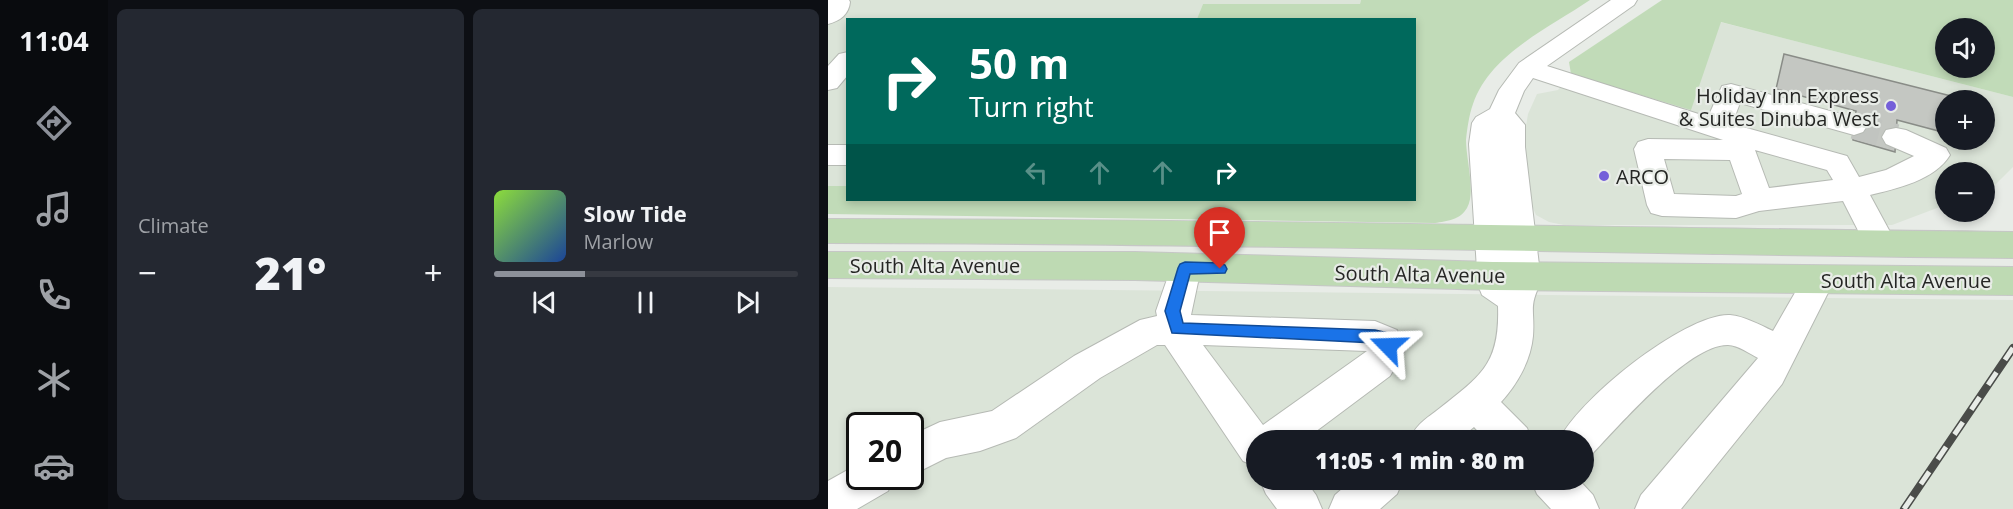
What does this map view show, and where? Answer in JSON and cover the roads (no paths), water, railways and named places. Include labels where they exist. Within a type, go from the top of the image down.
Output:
[{"type":"main road","name":"South Alta Avenue","points":[[828,231],[1094,231],[1521,239],[2013,244]]},
{"type":"main road","name":"South Alta Avenue","points":[[828,265],[1068,265],[1185,268],[1511,284],[1819,279],[2013,281]]},
{"type":"street","points":[[828,19],[838,9],[839,2],[835,0]]},
{"type":"street","points":[[1441,430],[1500,377],[1514,348],[1516,319],[1511,284],[1489,237],[1483,144],[1485,123],[1501,115],[1512,90],[1528,68],[1626,0]]},
{"type":"street","points":[[828,19],[846,21]]},
{"type":"street","points":[[828,82],[846,61]]},
{"type":"street","points":[[1528,68],[1718,129],[1743,143],[1759,200]]},
{"type":"street","points":[[1718,129],[1731,92],[1854,126]]},
{"type":"street","points":[[1642,105],[1648,149],[1662,205],[1737,207],[1759,200],[1852,189],[1887,182],[1910,173],[1936,155],[1896,137]]},
{"type":"street","points":[[1501,115],[1512,125],[1511,147],[1521,239],[1511,284]]},
{"type":"street","points":[[1648,149],[1743,143],[1837,163],[1880,243]]},
{"type":"street","points":[[1185,268],[1173,311],[1181,342],[1246,433]]},
{"type":"street","points":[[1654,509],[1769,373],[1819,279]]},
{"type":"street","points":[[924,450],[940,441],[980,433],[1003,425],[1087,367],[1152,331],[1177,329],[1375,336],[1387,343],[1388,350],[1377,365],[1287,430]]},
{"type":"street","points":[[1589,430],[1648,373],[1704,333],[1730,330],[1780,352]]},
{"type":"street","points":[[1474,401],[1502,430]]},
{"type":"street","points":[[828,503],[851,490]]},
{"type":"street","points":[[1288,490],[1302,509]]},
{"type":"street","points":[[1349,509],[1371,490]]},
{"type":"street","points":[[1561,490],[1579,509]]},
{"type":"tunnel","points":[[1854,126],[1896,137]]},
{"type":"railway","points":[[1904,509],[2013,348]]},
{"type":"place","name":"Holiday Inn Express & Suites Dinuba West","points":[[1891,106]]},
{"type":"place","name":"ARCO","points":[[1604,176]]}]
